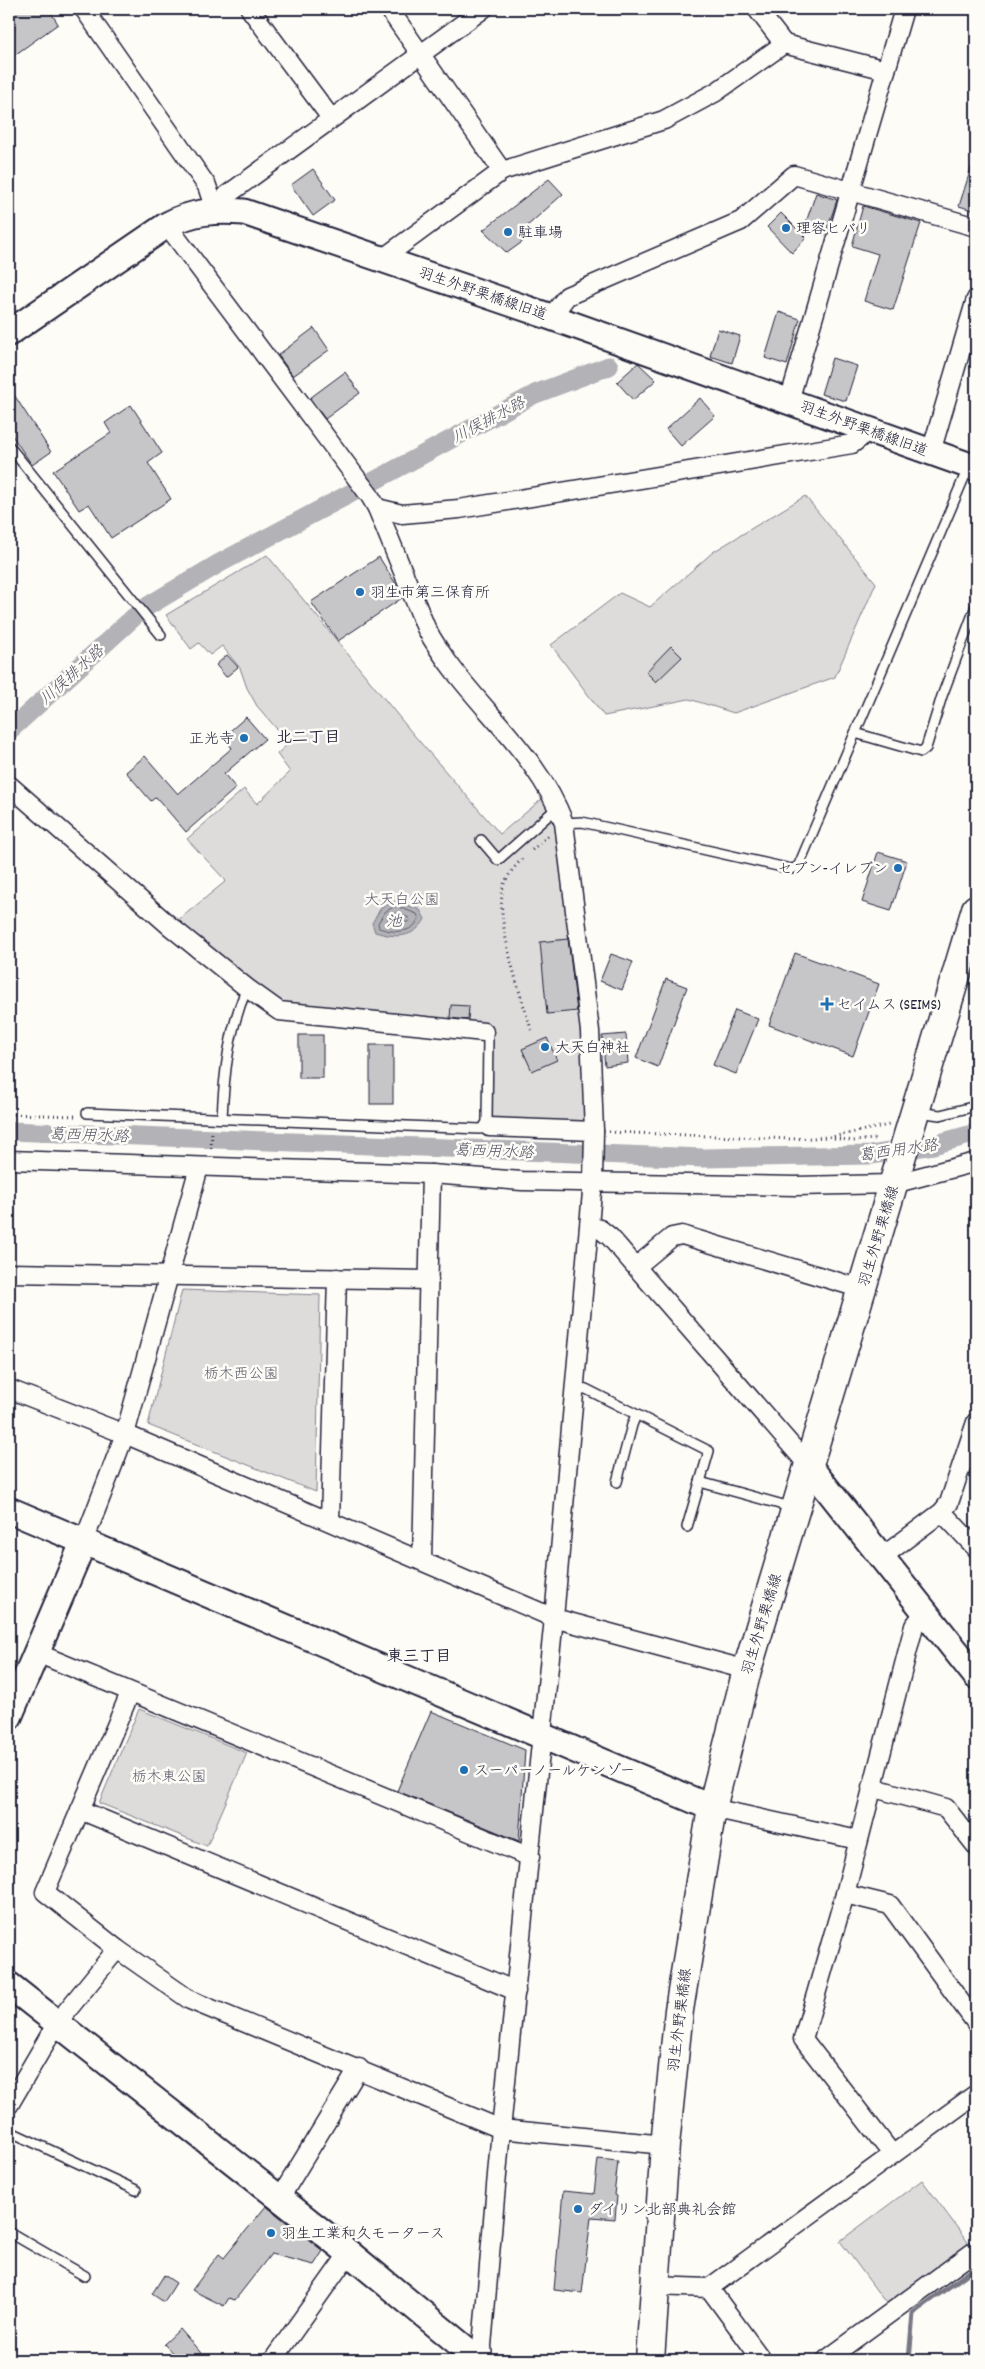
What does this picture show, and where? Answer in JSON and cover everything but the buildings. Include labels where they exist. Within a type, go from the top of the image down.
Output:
[{"type":"main road","name":"羽生外野栗橋線","points":[[650,2360],[664,2145],[679,2010],[712,1808],[747,1670],[894,1180],[906,1120],[976,909]]},
{"type":"street","points":[[84,9],[207,186],[215,210]]},
{"type":"street","points":[[250,9],[331,118]]},
{"type":"street","points":[[389,9],[502,171]]},
{"type":"street","points":[[215,210],[227,195],[483,9]]},
{"type":"street","points":[[758,9],[784,44],[886,70]]},
{"type":"street","points":[[789,401],[904,9]]},
{"type":"street","points":[[382,259],[502,171],[664,120],[716,92],[784,44]]},
{"type":"street","points":[[551,317],[567,296],[741,221],[794,175],[976,227]]},
{"type":"street","name":"羽生外野栗橋線旧道","points":[[9,333],[166,225],[189,214],[215,210],[244,212],[551,317],[972,467]]},
{"type":"street","points":[[166,225],[369,496],[436,647],[451,668],[530,759],[561,815],[590,1031],[598,1133],[573,1388],[554,1618],[501,2129],[482,2346],[483,2360]]},
{"type":"street","points":[[931,452],[976,299]]},
{"type":"street","points":[[369,496],[402,514],[459,509],[852,444],[860,438],[863,429]]},
{"type":"street","points":[[9,785],[171,927],[273,1007],[286,1012],[484,1032]]},
{"type":"street","points":[[489,1127],[598,1133]]},
{"type":"street","points":[[9,1160],[431,1174],[522,1181],[593,1177],[795,1186],[894,1180],[976,1162]]},
{"type":"street","points":[[9,1717],[84,1541],[125,1434],[199,1167]]},
{"type":"street","points":[[422,1560],[431,1174]]},
{"type":"street","points":[[590,1226],[600,1229],[610,1237],[637,1266],[809,1466],[976,1676]]},
{"type":"street","points":[[637,1266],[672,1237],[682,1235],[862,1289]]},
{"type":"street","points":[[9,1273],[429,1280]]},
{"type":"street","points":[[330,1521],[337,1278]]},
{"type":"street","points":[[9,1389],[125,1434],[554,1618],[747,1670]]},
{"type":"street","points":[[882,1557],[942,1512],[948,1503],[976,1422]]},
{"type":"street","points":[[9,1510],[712,1808],[858,1840]]},
{"type":"street","points":[[942,1512],[976,1548]]},
{"type":"street","points":[[892,2154],[803,2039],[845,1894],[914,1626],[925,1612]]},
{"type":"street","points":[[37,1653],[530,1857]]},
{"type":"street","points":[[130,1693],[45,1892],[117,1949],[190,2000],[358,2068],[501,2129],[664,2145]]},
{"type":"street","points":[[871,1787],[946,1808],[976,1846]]},
{"type":"street","points":[[80,1810],[516,1991]]},
{"type":"street","points":[[845,1894],[890,1905],[976,2023]]},
{"type":"street","points":[[9,2105],[57,2023],[117,1949]]},
{"type":"street","points":[[9,1985],[349,2253],[478,2360]]},
{"type":"street","points":[[280,2198],[358,2068]]},
{"type":"street","points":[[654,2286],[709,2288],[976,2094]]},
{"type":"street","points":[[826,2360],[976,2250]]},
{"type":"street","points":[[273,2360],[349,2253]]},
{"type":"street","points":[[709,2288],[762,2360]]},
{"type":"lane","points":[[9,446],[161,635]]},
{"type":"lane","points":[[481,840],[498,860],[561,815],[582,822],[792,869],[798,867],[972,467]]},
{"type":"lane","points":[[855,733],[921,752],[926,748],[942,696],[976,606]]},
{"type":"lane","points":[[222,1118],[230,1038],[247,988]]},
{"type":"lane","points":[[87,1113],[480,1129],[489,1127],[487,1120],[488,1037],[484,1032]]},
{"type":"lane","points":[[906,1120],[940,1115],[976,1106]]},
{"type":"lane","points":[[573,1388],[586,1389],[709,1451],[687,1527]]},
{"type":"lane","points":[[617,1482],[636,1415]]},
{"type":"lane","points":[[700,1482],[796,1509]]},
{"type":"lane","points":[[9,2131],[136,2190]]},
{"type":"lane","points":[[9,2232],[84,2276]]},
{"type":"path","points":[[532,1032],[511,966],[501,901],[504,884],[512,870],[561,815]]},
{"type":"path","points":[[9,1114],[78,1116],[87,1113]]},
{"type":"path","points":[[598,1133],[764,1139],[831,1137],[906,1120]]},
{"type":"path","points":[[211,1153],[212,1127]]},
{"type":"path","points":[[831,1137],[853,1141],[875,1139]]},
{"type":"green space","points":[[805,496],[876,583],[835,677],[734,713],[689,699],[604,716],[551,645],[620,593],[650,607],[713,552]]},
{"type":"green space","name":"大天白公園","points":[[267,555],[413,734],[500,834],[548,794],[558,817],[582,1028],[588,1118],[581,1124],[496,1122],[492,1117],[492,1031],[274,1003],[177,921],[226,881],[187,839],[244,789],[257,804],[290,772],[277,754],[289,743],[257,706],[247,688],[240,668],[222,646],[210,655],[199,643],[191,649],[166,615]]},
{"type":"green space","name":"栃木西公園","points":[[182,1290],[320,1295],[316,1492],[148,1425]]},
{"type":"green space","name":"栃木東公園","points":[[139,1709],[247,1753],[207,1846],[99,1803]]},
{"type":"green space","points":[[922,2180],[970,2245],[888,2306],[840,2241]]},
{"type":"water","name":"池","points":[[396,901],[420,910],[425,919],[421,926],[410,933],[397,936],[375,932],[372,923],[381,908]]},
{"type":"waterway","name":"川俣排水路","points":[[372,482],[535,394],[609,366]]},
{"type":"waterway","name":"川俣排水路","points":[[148,606],[218,564],[357,490]]},
{"type":"waterway","name":"川俣排水路","points":[[9,731],[134,617]]},
{"type":"waterway","name":"葛西用水路","points":[[9,1131],[703,1158],[871,1155],[933,1145],[976,1133]]},
{"type":"waterway","points":[[909,2360],[913,2313],[976,2267]]},
{"type":"place","name":"理容ヒバリ","points":[[786,228]]},
{"type":"place","name":"駐車場","points":[[508,232]]},
{"type":"place","name":"羽生市第三保育所","points":[[360,592]]},
{"type":"place","name":"正光寺","points":[[244,738]]},
{"type":"place","name":"セブン-イレブン","points":[[898,868]]},
{"type":"place","name":"セイムス (SEIMS)","points":[[827,1004]]},
{"type":"place","name":"大天白神社","points":[[545,1047]]},
{"type":"place","name":"スーパーノールケンゾー","points":[[464,1770]]},
{"type":"place","name":"ダイリン北部典礼会館","points":[[578,2209]]},
{"type":"place","name":"羽生工業和久モータース","points":[[271,2233]]},
{"type":"district","name":"北二丁目","points":[[308,736]]},
{"type":"district","name":"東三丁目","points":[[419,1655]]}]
